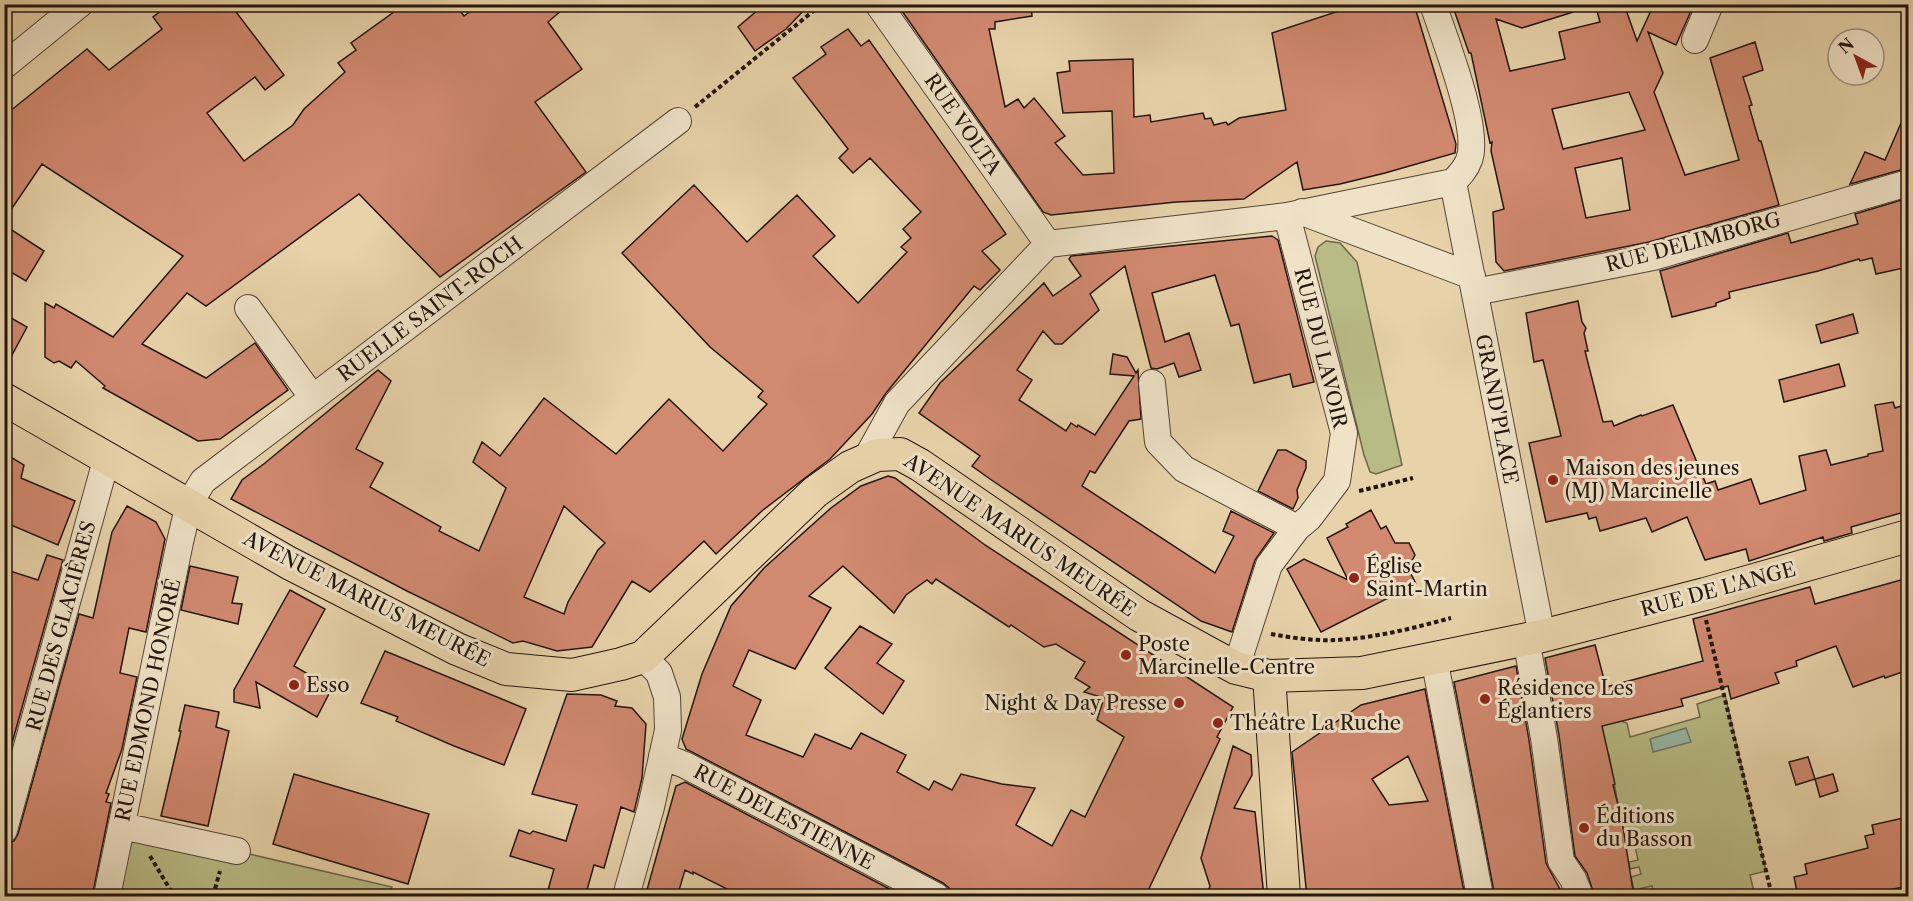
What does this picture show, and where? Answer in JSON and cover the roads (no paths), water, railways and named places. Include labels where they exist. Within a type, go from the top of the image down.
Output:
[{"type":"main road","name":"AVENUE MARIUS MEURÉE","points":[[4,399],[289,563],[457,649],[506,669],[572,675],[643,657],[815,492],[850,467],[878,455],[900,454],[920,465],[1139,615],[1236,668],[1269,676]]},
{"type":"main road","name":"RUE DE L'ANGE","points":[[1269,676],[1362,673],[1534,638],[1705,594],[1908,536]]},
{"type":"main road","points":[[1269,676],[1284,897]]},
{"type":"street","points":[[4,66],[80,4]]},
{"type":"street","name":"RUE VOLTA","points":[[878,4],[1048,244]]},
{"type":"street","points":[[865,461],[897,403],[1048,244],[1294,214],[1453,182],[1470,160],[1472,144],[1470,118],[1433,4]]},
{"type":"street","points":[[1695,40],[1710,4]]},
{"type":"street","name":"RUELLE SAINT-ROCH","points":[[189,504],[203,482],[678,121]]},
{"type":"street","name":"GRAND'PLACE","points":[[1453,182],[1473,284],[1534,638]]},
{"type":"street","name":"RUE DELIMBORG","points":[[1473,284],[1653,257],[1908,183]]},
{"type":"street","points":[[1294,214],[1473,284]]},
{"type":"street","name":"RUE DU LAVOIR","points":[[1236,668],[1269,564],[1297,528],[1309,518],[1336,481],[1344,433],[1294,214]]},
{"type":"street","points":[[248,308],[313,398]]},
{"type":"street","points":[[1152,382],[1158,442],[1184,469],[1297,528]]},
{"type":"street","name":"RUE DES GLACIÈRES","points":[[4,830],[107,457]]},
{"type":"street","name":"RUE EDMOND HONORÉ","points":[[107,897],[127,827],[189,504]]},
{"type":"street","points":[[1534,638],[1544,738],[1561,861],[1573,879],[1580,897]]},
{"type":"street","points":[[626,897],[651,807],[668,730],[667,697],[659,673],[643,657]]},
{"type":"street","points":[[1434,658],[1480,897]]},
{"type":"street","name":"RUE DELESTIENNE","points":[[662,756],[684,765],[936,897]]},
{"type":"street","points":[[127,827],[237,851]]},
{"type":"place","name":"Maison des jeunes (MJ) Marcinelle","points":[[1553,480]]},
{"type":"place","name":"Église Saint-Martin","points":[[1354,578]]},
{"type":"place","name":"Poste Marcinelle-Centre","points":[[1126,655]]},
{"type":"place","name":"Esso","points":[[294,685]]},
{"type":"place","name":"Résidence Les Églantiers","points":[[1485,699]]},
{"type":"place","name":"Night & Day Presse","points":[[1179,703]]},
{"type":"place","name":"Théâtre La Ruche","points":[[1218,723]]},
{"type":"place","name":"Éditions du Basson","points":[[1584,828]]}]
